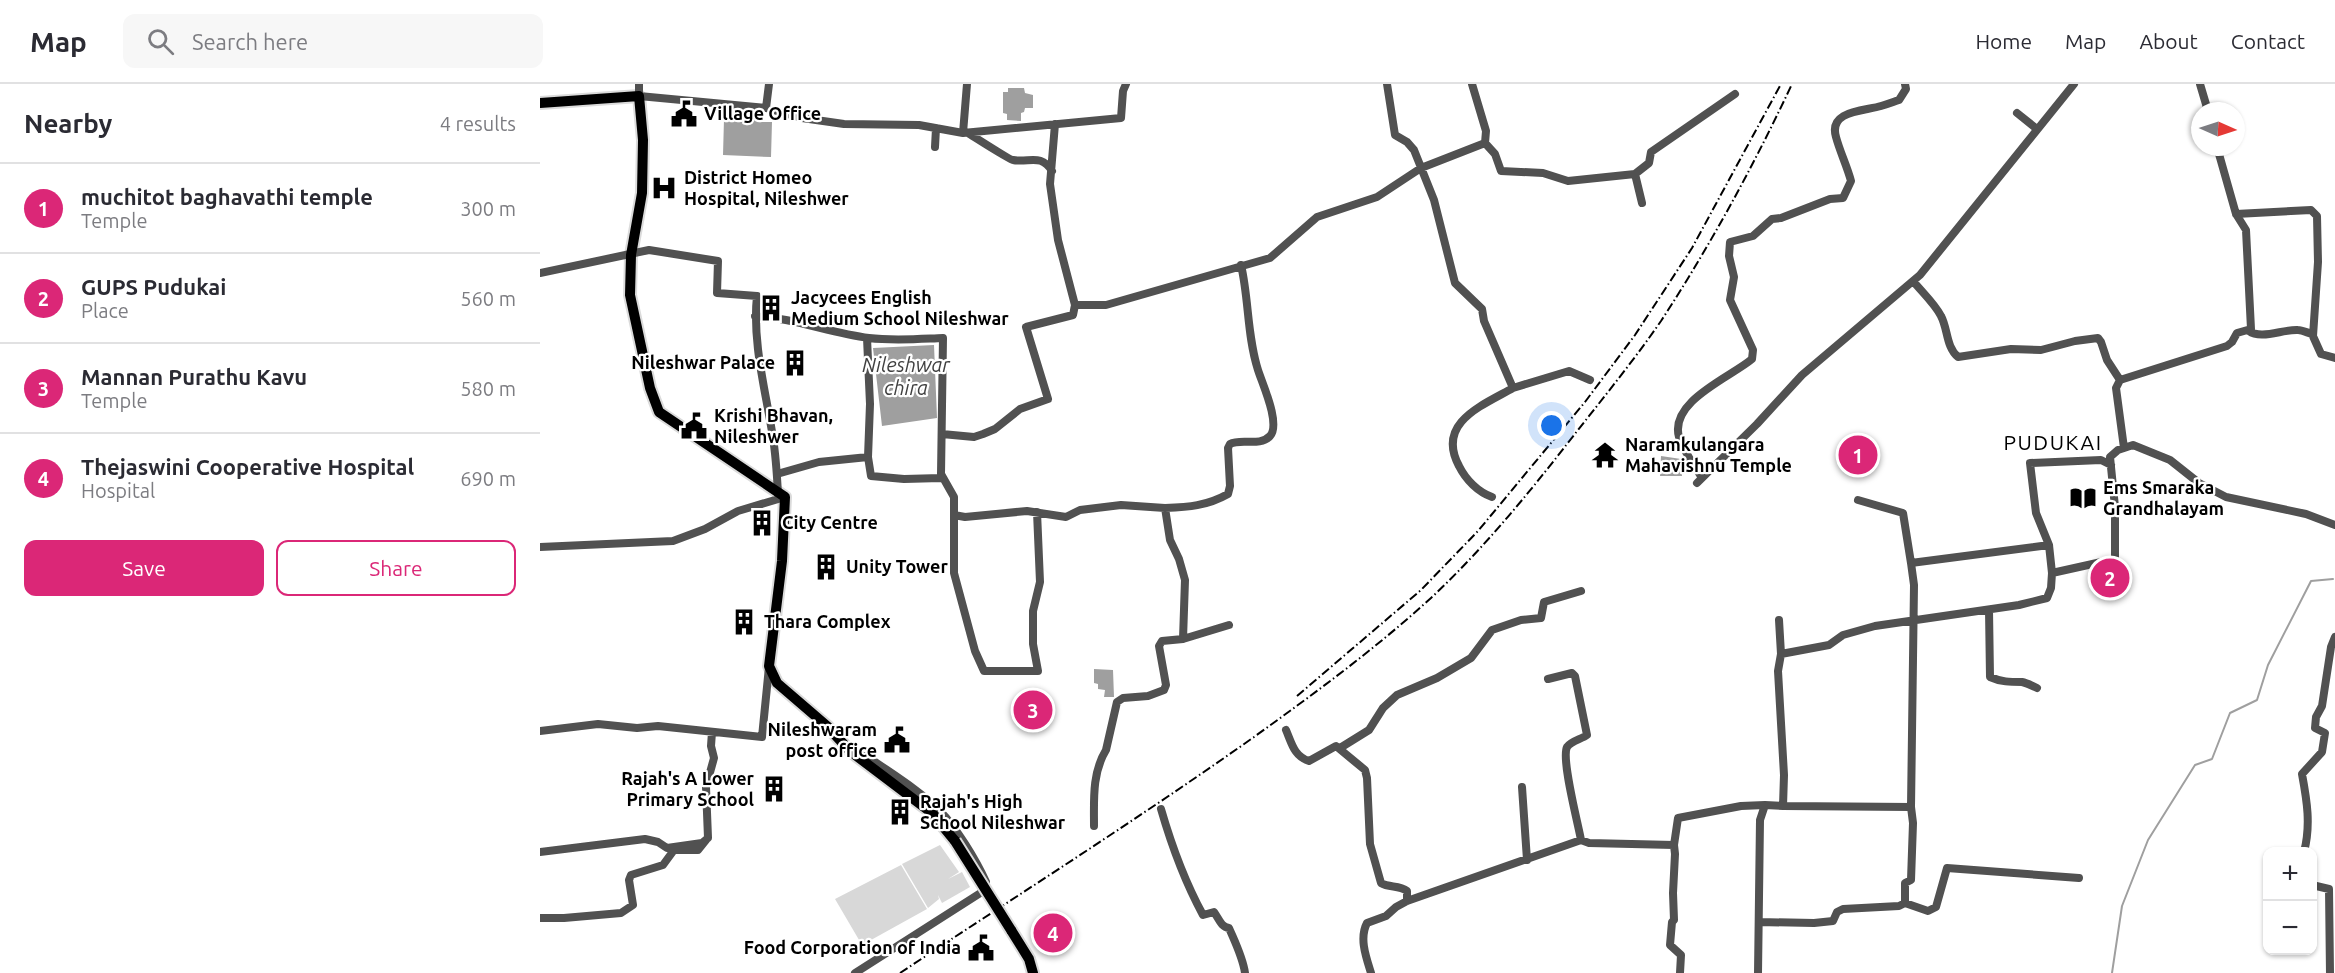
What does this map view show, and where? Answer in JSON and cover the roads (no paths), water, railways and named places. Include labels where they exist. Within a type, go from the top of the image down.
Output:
[{"type":"main road","points":[[540,103],[639,96],[643,140],[642,193],[631,255],[630,302],[650,388],[659,412],[782,496],[782,561],[769,666],[777,683],[827,726],[850,751],[932,813],[955,841],[1029,959],[1033,973]]},
{"type":"street","points":[[639,84],[639,96],[766,108],[802,118],[844,124],[920,125],[966,133],[1121,118],[1123,91],[1126,84]]},
{"type":"street","points":[[766,108],[769,84]]},
{"type":"street","points":[[966,133],[967,84]]},
{"type":"street","points":[[1387,84],[1395,135],[1407,142],[1414,150],[1434,200],[1455,283],[1482,309],[1484,321],[1513,388]]},
{"type":"street","points":[[1472,84],[1486,131],[1485,143],[1496,154],[1501,171],[1543,173],[1568,181],[1635,174],[1649,163],[1651,152],[1735,94]]},
{"type":"street","points":[[1905,84],[1906,89],[1899,100],[1879,107],[1871,106],[1838,119],[1835,125],[1835,136],[1851,181],[1843,198],[1830,199],[1781,218],[1772,219],[1753,236],[1730,242],[1734,277],[1730,300],[1753,350],[1752,359],[1696,396],[1678,427],[1679,438],[1700,480],[1802,375],[1920,276],[2073,84]]},
{"type":"street","points":[[2200,84],[2205,102]]},
{"type":"street","points":[[2017,113],[2037,129]]},
{"type":"street","points":[[942,434],[974,437],[995,429],[1020,409],[1048,399],[1026,327],[1073,315],[1075,305],[1058,240],[1050,184],[1055,124]]},
{"type":"street","points":[[935,147],[936,128]]},
{"type":"street","points":[[966,133],[996,149],[1010,160],[1038,160],[1047,163],[1052,171]]},
{"type":"street","points":[[1075,305],[1106,305],[1270,258],[1317,217],[1384,194],[1421,168],[1485,143]]},
{"type":"street","points":[[2220,156],[2236,214],[2246,230],[2250,274],[2251,329],[2249,331]]},
{"type":"street","points":[[1635,174],[1642,203]]},
{"type":"street","points":[[2236,214],[2311,210],[2317,216],[2318,262],[2313,336],[2321,354],[2335,358]]},
{"type":"street","points":[[540,273],[649,250],[718,261],[717,293],[757,296],[755,316],[782,496],[738,511],[705,529],[673,541],[540,547]]},
{"type":"street","points":[[954,515],[965,518],[1018,511],[1066,517],[1080,510],[1121,505],[1191,507],[1213,503],[1228,494],[1230,486],[1228,448],[1230,444],[1238,441],[1263,440],[1270,436],[1273,429],[1267,391],[1254,357],[1248,298],[1241,265]]},
{"type":"street","points":[[1913,282],[1941,317],[1954,354],[1958,357],[2011,348],[2041,350],[2075,341],[2098,338],[2107,360],[2120,380]]},
{"type":"street","points":[[755,316],[808,323],[867,338],[893,340],[943,338],[941,478],[904,480],[871,476],[868,457],[870,404],[867,338]]},
{"type":"street","points":[[2124,448],[2116,388],[2120,380],[2227,346],[2237,333],[2249,331],[2252,334],[2262,334],[2298,330],[2313,336]]},
{"type":"street","points":[[1492,497],[1465,477],[1451,443],[1454,428],[1513,388],[1569,371],[1590,380]]},
{"type":"street","points":[[2052,573],[2115,559],[2115,507],[2110,458],[2118,450],[2133,445],[2170,460],[2199,483],[2226,497],[2306,514],[2335,525]]},
{"type":"street","points":[[777,474],[819,462],[868,457]]},
{"type":"street","points":[[1781,654],[1829,645],[1843,635],[1875,626],[1989,610],[2047,598],[2051,588],[2052,573],[2049,545],[2036,513],[2031,463],[2101,460],[2111,465]]},
{"type":"street","points":[[941,474],[954,497],[954,573],[975,651],[984,671],[1038,671],[1032,644],[1033,611],[1040,582],[1038,512]]},
{"type":"street","points":[[1858,500],[1903,513],[1914,585],[1912,868],[1911,880],[1905,883],[1905,903]]},
{"type":"street","points":[[1165,508],[1170,540],[1185,580],[1183,639]]},
{"type":"street","points":[[1911,563],[2049,545]]},
{"type":"street","points":[[1340,748],[1369,730],[1383,708],[1397,696],[1437,678],[1471,658],[1492,630],[1521,620],[1541,618],[1544,602],[1581,591]]},
{"type":"street","points":[[1989,610],[1990,677],[2015,684],[2021,682],[2037,688]]},
{"type":"street","points":[[1779,620],[1781,654],[1778,671],[1784,775],[1783,806]]},
{"type":"street","points":[[1094,826],[1094,786],[1106,750],[1117,702],[1123,698],[1148,696],[1164,690],[1166,685],[1159,646],[1162,642],[1183,639],[1229,625]]},
{"type":"street","points":[[2305,847],[2308,834],[2308,806],[2302,774],[2322,752],[2325,733],[2315,728],[2316,717],[2322,706],[2325,673],[2335,637]]},
{"type":"street","points":[[540,731],[598,724],[637,728],[658,726],[762,737],[769,666]]},
{"type":"street","points":[[1548,679],[1572,674],[1575,676],[1585,721],[1587,735],[1566,749],[1564,763],[1581,840]]},
{"type":"street","points":[[1286,730],[1295,753],[1301,759],[1309,761],[1336,746],[1365,770],[1368,778],[1370,844],[1381,883],[1386,886],[1403,888],[1407,891],[1407,901]]},
{"type":"street","points":[[540,918],[621,913],[633,905],[629,880],[632,875],[663,865],[674,850],[698,850],[708,838],[706,787],[714,758],[711,746],[712,732]]},
{"type":"street","points":[[850,751],[868,757],[942,813],[978,865],[986,882],[982,892],[855,973]]},
{"type":"street","points":[[1522,788],[1527,860]]},
{"type":"street","points":[[1758,973],[1760,820],[1765,805]]},
{"type":"street","points":[[1680,973],[1681,955],[1670,945],[1674,920],[1672,893],[1674,845],[1678,818],[1740,806],[1911,807]]},
{"type":"street","points":[[1161,809],[1171,844],[1194,902],[1203,915],[1214,912],[1221,924],[1229,928],[1244,963],[1245,973]]},
{"type":"street","points":[[540,852],[645,839],[658,842],[667,848],[702,843],[706,839]]},
{"type":"street","points":[[1371,973],[1364,946],[1364,929],[1368,923],[1386,916],[1407,901],[1581,840],[1589,843],[1674,845]]},
{"type":"street","points":[[1759,921],[1814,923],[1833,921],[1837,912],[1843,909],[1879,908],[1899,906],[1905,903],[1928,911],[1936,907],[1947,868],[2079,878]]},
{"type":"street","points":[[2317,886],[2332,890],[2330,973]]},
{"type":"water","points":[[1008,88],[1024,88],[1025,93],[1033,95],[1033,108],[1025,108],[1021,113],[1021,121],[1007,120],[1007,114],[1003,113],[1003,92],[1008,92]]},
{"type":"water","points":[[744,115],[759,115],[759,122],[772,122],[771,157],[723,155],[724,119],[744,120]]},
{"type":"water","name":"Nileshwar chira","points":[[934,345],[937,418],[882,426],[873,348]]},
{"type":"water","points":[[1661,456],[1681,459],[1682,476],[1660,476]]},
{"type":"water","points":[[1094,669],[1113,670],[1114,697],[1104,697],[1105,690],[1098,689],[1098,684],[1094,683]]},
{"type":"waterway","points":[[2112,973],[2122,906],[2148,840],[2195,765],[2212,759],[2230,713],[2257,700],[2268,665],[2311,581],[2333,579]]},
{"type":"railway","points":[[1297,696],[1421,590],[1478,531],[1585,402],[1635,335],[1692,248],[1781,84]]},
{"type":"railway","points":[[900,973],[1254,737],[1366,653],[1431,598],[1502,524],[1627,368],[1661,321],[1731,205],[1792,84]]},
{"type":"place","name":"Village Office","points":[[684,114]]},
{"type":"place","name":"District Homeo Hospital, Nileshwer","points":[[664,188]]},
{"type":"place","name":"Jacycees English Medium School Nileshwar","points":[[771,308]]},
{"type":"place","name":"Nileshwar Palace","points":[[795,363]]},
{"type":"place","name":"Krishi Bhavan, Nileshwer","points":[[694,426]]},
{"type":"place","name":"Naramkulangara Mahavishnu Temple","points":[[1605,455]]},
{"type":"place","name":"muchitot baghavathi temple","points":[[1858,455]]},
{"type":"place","name":"Ems Smaraka Grandhalayam","points":[[2083,498]]},
{"type":"place","name":"City Centre","points":[[762,523]]},
{"type":"place","name":"Unity Tower","points":[[826,567]]},
{"type":"place","name":"GUPS Pudukai","points":[[2110,578]]},
{"type":"place","name":"Thara Complex","points":[[744,622]]},
{"type":"place","name":"Mannan Purathu Kavu","points":[[1033,710]]},
{"type":"place","name":"Nileshwaram post office","points":[[897,740]]},
{"type":"place","name":"Rajah's A Lower Primary School","points":[[774,789]]},
{"type":"place","name":"Rajah's High School Nileshwar","points":[[900,812]]},
{"type":"place","name":"Thejaswini Cooperative Hospital","points":[[1053,933]]},
{"type":"place","name":"Food Corporation of India","points":[[981,948]]},
{"type":"district","name":"PUDUKAI","points":[[2053,443]]}]
